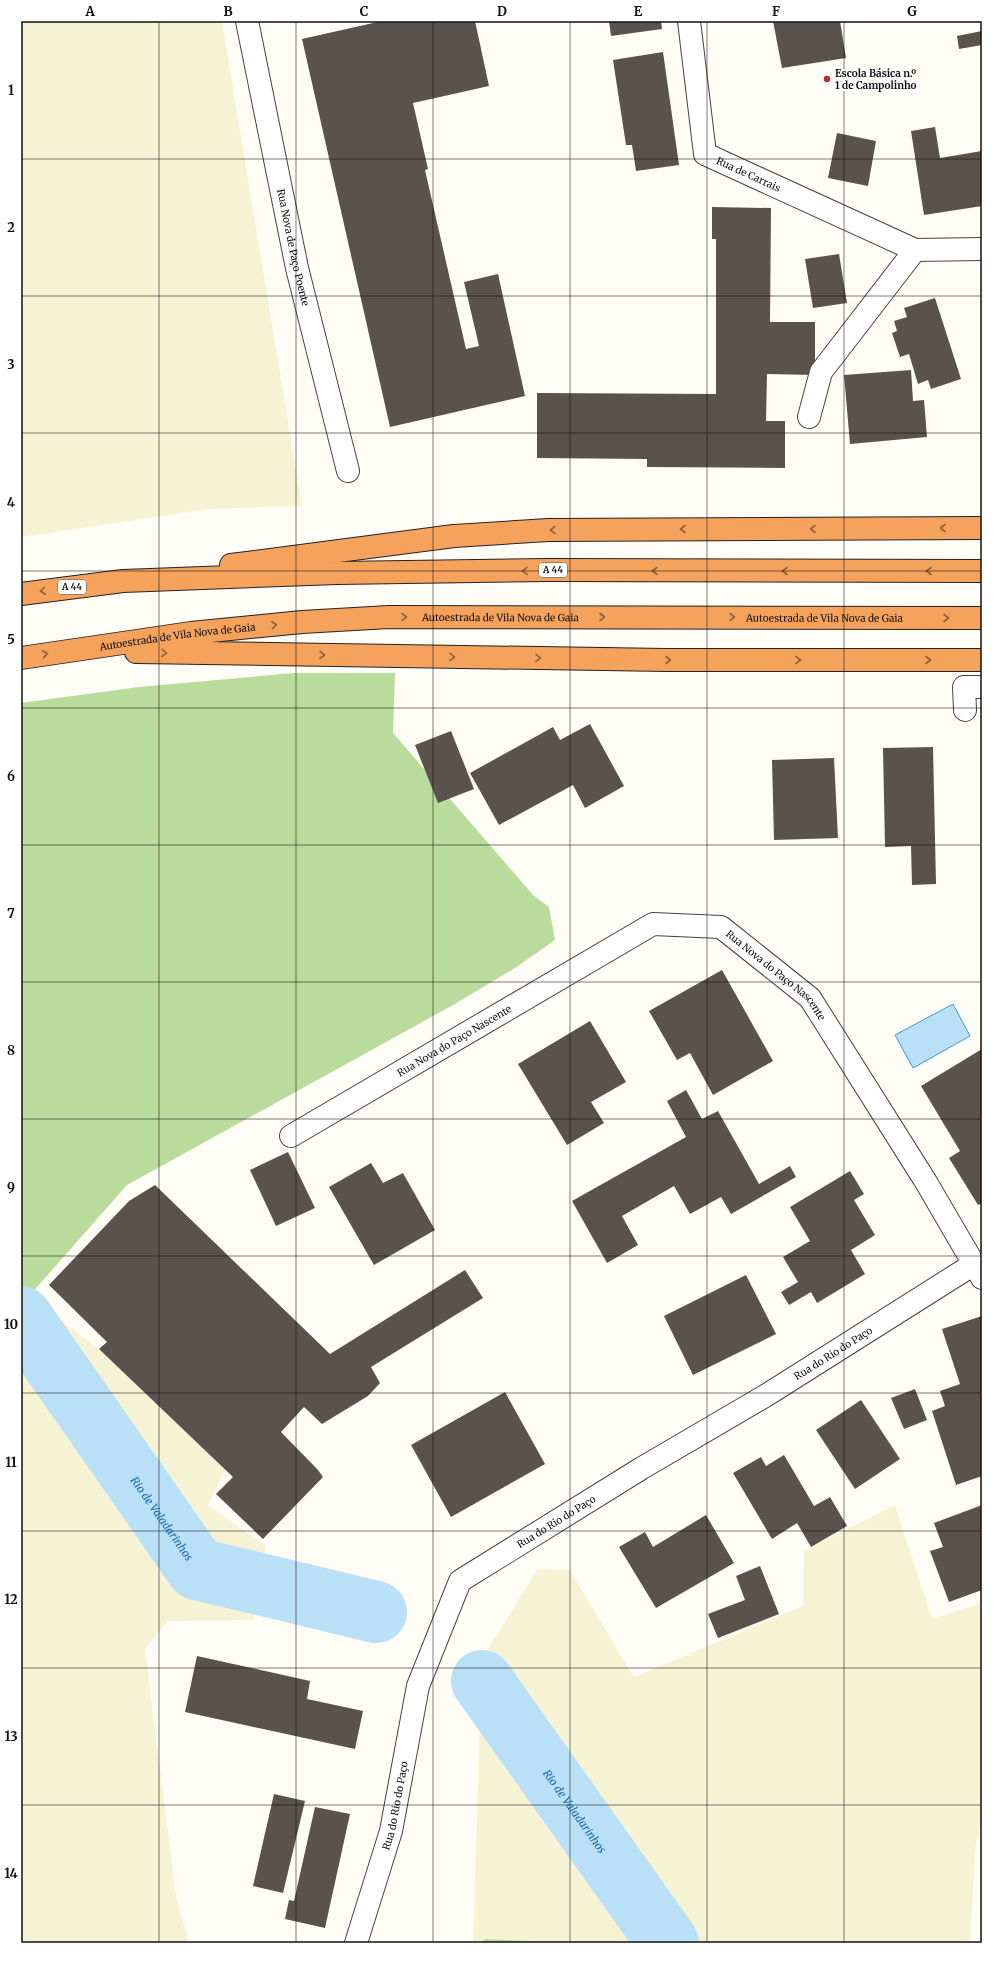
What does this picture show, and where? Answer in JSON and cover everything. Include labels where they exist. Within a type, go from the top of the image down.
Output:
[{"type":"highway","points":[[123,581],[292,556],[446,537],[548,530],[982,528]]},
{"type":"highway","name":"A 44","points":[[21,594],[123,581],[337,573],[547,570],[982,571]]},
{"type":"highway","name":"Autoestrada de Vila Nova de Gaia","points":[[21,658],[191,633],[302,622],[389,617],[982,618]]},
{"type":"highway","points":[[69,651],[666,660],[982,660]]},
{"type":"street","name":"Rua Nova de Paço Poente","points":[[247,21],[297,268],[348,471]]},
{"type":"street","name":"Rua de Carrais","points":[[689,21],[705,154],[915,250],[982,248]]},
{"type":"street","points":[[808,416],[821,372],[915,250]]},
{"type":"street","points":[[966,710],[964,687],[982,687]]},
{"type":"street","name":"Rua Nova do Paço Nascente","points":[[292,1136],[653,924],[720,927],[810,998],[926,1182],[978,1271]]},
{"type":"street","name":"Rua do Rio do Paço","points":[[356,1943],[391,1831],[418,1686],[460,1580],[642,1468],[978,1271]]},
{"type":"shaded area","points":[[21,21],[222,21],[302,506],[210,509],[21,537]]},
{"type":"shaded area","points":[[21,1290],[30,1295],[232,1456],[208,1505],[266,1546],[253,1620],[168,1621],[145,1649],[176,1896],[189,1943],[21,1943]]},
{"type":"shaded area","points":[[895,1505],[932,1619],[982,1603],[982,1823],[976,1842],[970,1943],[551,1943],[485,1939],[480,1943],[473,1943],[482,1658],[538,1569],[570,1570],[634,1677],[803,1606],[804,1551]]},
{"type":"green space","points":[[294,673],[395,673],[393,733],[533,895],[549,907],[555,940],[515,968],[453,1005],[127,1185],[30,1295],[21,1290],[21,703],[139,687]]},
{"type":"green space","points":[[485,1939],[548,1942],[551,1943],[480,1943]]},
{"type":"water","points":[[953,1004],[970,1036],[913,1068],[895,1035]]},
{"type":"building","points":[[382,21],[475,21],[489,86],[413,103],[428,169],[425,170],[466,349],[479,346],[464,282],[498,274],[525,396],[390,427],[302,39]]},
{"type":"building","points":[[609,21],[661,21],[662,29],[611,36]]},
{"type":"building","points":[[773,21],[840,21],[846,58],[782,68]]},
{"type":"building","points":[[982,31],[982,45],[959,49],[957,36]]},
{"type":"building","points":[[663,52],[679,165],[636,171],[632,145],[626,145],[613,60]]},
{"type":"building","points":[[935,127],[940,158],[982,151],[982,206],[924,215],[911,131]]},
{"type":"building","points":[[837,133],[876,141],[868,186],[828,178]]},
{"type":"building","points":[[712,207],[771,208],[770,322],[815,322],[815,375],[767,374],[766,421],[785,421],[785,468],[647,467],[647,459],[537,458],[537,393],[716,394],[716,239],[712,239]]},
{"type":"building","points":[[839,254],[847,303],[813,308],[805,259]]},
{"type":"building","points":[[935,298],[961,379],[931,389],[928,380],[918,384],[909,354],[900,357],[892,333],[897,331],[894,321],[907,317],[904,308]]},
{"type":"building","points":[[911,370],[913,401],[924,400],[927,437],[850,444],[844,375]]},
{"type":"building","points":[[590,724],[624,786],[585,808],[573,785],[499,825],[470,773],[553,727],[560,740]]},
{"type":"building","points":[[451,731],[474,789],[438,803],[415,745]]},
{"type":"building","points":[[933,747],[936,884],[912,885],[911,846],[885,847],[883,748]]},
{"type":"building","points":[[834,758],[838,838],[774,840],[772,760]]},
{"type":"building","points":[[722,970],[773,1061],[713,1095],[690,1053],[677,1060],[649,1011]]},
{"type":"building","points":[[590,1021],[626,1082],[591,1102],[604,1123],[567,1145],[518,1064]]},
{"type":"building","points":[[982,1049],[982,1203],[978,1205],[949,1158],[960,1151],[921,1086]]},
{"type":"building","points":[[686,1090],[702,1119],[718,1111],[759,1184],[790,1166],[796,1177],[731,1214],[721,1197],[690,1214],[674,1186],[622,1216],[638,1245],[607,1263],[572,1201],[686,1137],[667,1101]]},
{"type":"building","points":[[288,1152],[315,1208],[276,1226],[250,1170]]},
{"type":"building","points":[[371,1163],[383,1183],[403,1173],[435,1230],[374,1265],[329,1187]]},
{"type":"building","points":[[850,1171],[864,1194],[854,1200],[875,1235],[851,1250],[865,1274],[817,1303],[811,1292],[789,1305],[781,1292],[798,1282],[783,1257],[810,1241],[790,1207]]},
{"type":"building","points":[[155,1185],[330,1354],[465,1270],[483,1298],[371,1367],[380,1383],[368,1396],[322,1424],[304,1407],[281,1432],[323,1477],[263,1539],[216,1494],[233,1477],[99,1349],[107,1342],[49,1285],[129,1201]]},
{"type":"building","points":[[746,1275],[776,1334],[693,1375],[664,1316]]},
{"type":"building","points":[[982,1316],[982,1476],[956,1485],[932,1411],[945,1406],[940,1391],[960,1384],[942,1329]]},
{"type":"building","points":[[915,1389],[927,1420],[904,1429],[891,1398]]},
{"type":"building","points":[[505,1392],[545,1464],[451,1517],[411,1445]]},
{"type":"building","points":[[861,1400],[900,1459],[855,1489],[816,1430]]},
{"type":"building","points":[[784,1455],[814,1506],[830,1497],[847,1526],[811,1547],[797,1523],[772,1539],[733,1473],[761,1457],[766,1466]]},
{"type":"building","points":[[982,1505],[982,1590],[949,1602],[930,1551],[943,1547],[934,1523]]},
{"type":"building","points":[[706,1515],[734,1563],[656,1608],[619,1547],[645,1532],[653,1547]]},
{"type":"building","points":[[760,1566],[779,1614],[718,1638],[708,1614],[745,1600],[736,1576]]},
{"type":"building","points":[[197,1656],[310,1681],[307,1699],[363,1711],[355,1749],[185,1712]]},
{"type":"building","points":[[274,1794],[305,1801],[283,1893],[253,1886]]},
{"type":"building","points":[[315,1807],[350,1814],[325,1928],[285,1919],[289,1900],[294,1901]]},
{"type":"waterway","name":"Rio de Valadarinhos","points":[[21,1317],[197,1569],[376,1612]]},
{"type":"waterway","name":"Rio de Valadarinhos","points":[[482,1681],[668,1943]]},
{"type":"place","name":"Escola Básica n.º 1 de Campolinho","points":[[827,79]]}]
